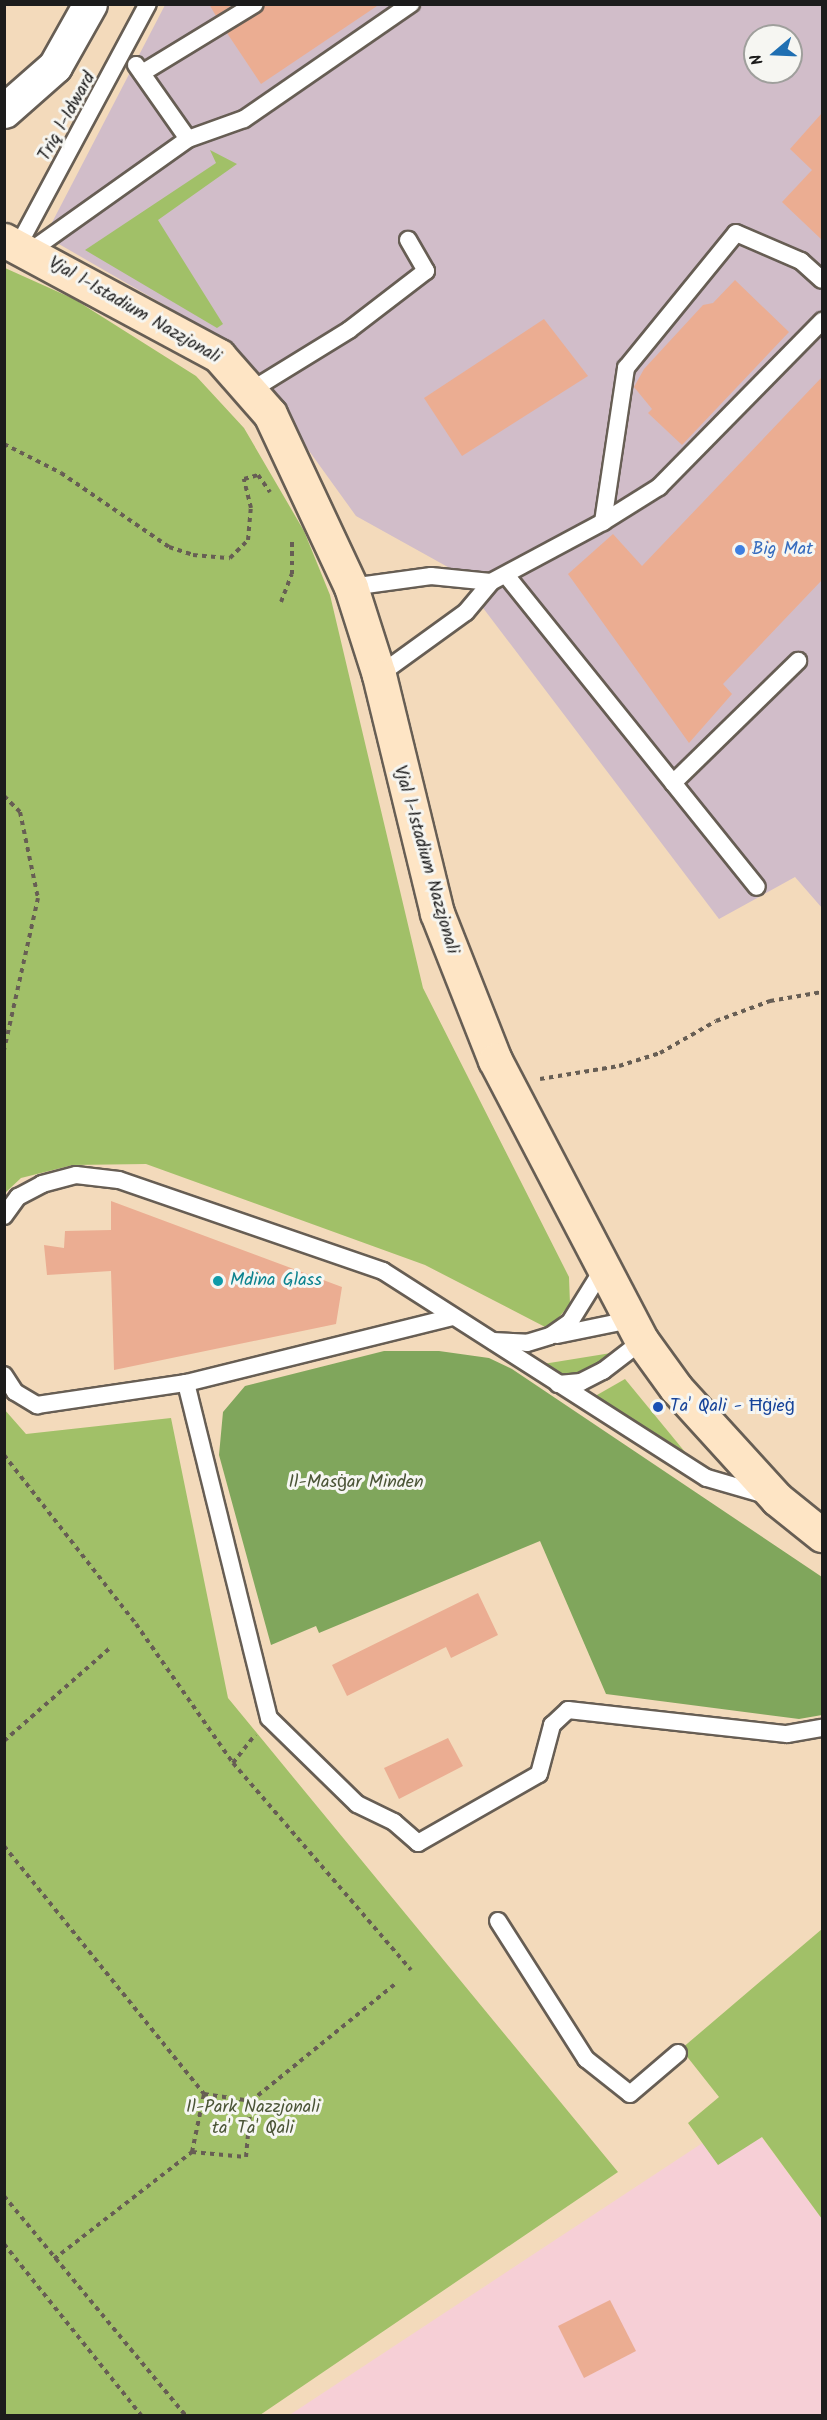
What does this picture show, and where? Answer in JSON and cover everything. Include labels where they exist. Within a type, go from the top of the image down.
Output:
[{"type":"main road","name":"Vjal l-Istadium Nazzjonali","points":[[17,246],[219,356],[250,391],[295,459],[351,587],[379,675],[437,913],[507,1084],[601,1272],[636,1330],[676,1388],[777,1499],[822,1535]]},
{"type":"street","points":[[4,111],[55,66],[90,4]]},
{"type":"lane","name":"Triq l-Idward","points":[[17,246],[126,53],[148,4]]},
{"type":"lane","points":[[142,73],[255,4]]},
{"type":"lane","points":[[17,246],[188,139],[244,119],[411,4]]},
{"type":"lane","points":[[126,53],[188,139]]},
{"type":"lane","points":[[603,522],[626,368],[736,233],[801,261],[822,280]]},
{"type":"lane","points":[[250,391],[349,330],[426,271],[408,240]]},
{"type":"lane","points":[[379,675],[466,612],[499,578],[603,522],[659,487],[822,321]]},
{"type":"lane","points":[[351,587],[431,576],[499,578],[673,783],[757,887]]},
{"type":"lane","points":[[673,783],[798,662]]},
{"type":"lane","points":[[4,1216],[18,1197],[42,1184],[76,1175],[119,1180],[383,1271],[707,1478],[777,1499]]},
{"type":"lane","points":[[550,1336],[570,1322],[601,1272]]},
{"type":"lane","points":[[4,1375],[15,1392],[36,1405],[186,1383],[452,1317]]},
{"type":"lane","points":[[489,1340],[527,1343],[550,1336],[636,1330]]},
{"type":"lane","points":[[558,1384],[581,1382],[603,1371],[636,1330]]},
{"type":"lane","points":[[186,1383],[269,1718],[357,1804],[394,1822],[418,1843],[539,1774],[552,1725],[568,1710],[787,1734],[822,1728]]},
{"type":"lane","points":[[498,1921],[586,2059],[630,2094],[678,2053]]},
{"type":"path","points":[[4,444],[61,472],[169,547],[193,555],[230,558],[248,540],[251,508],[244,479],[258,475],[275,501]]},
{"type":"path","points":[[281,602],[295,549],[288,529]]},
{"type":"path","points":[[4,796],[20,812],[38,898],[4,1050]]},
{"type":"path","points":[[507,1084],[619,1066],[660,1053],[716,1021],[759,1005],[822,992]]},
{"type":"path","points":[[4,1455],[136,1624],[232,1763],[411,1970]]},
{"type":"path","points":[[4,1741],[111,1648]]},
{"type":"path","points":[[232,1763],[269,1718]]},
{"type":"path","points":[[4,1846],[204,2094],[251,2101]]},
{"type":"path","points":[[192,2152],[246,2157],[251,2101],[395,1984]]},
{"type":"path","points":[[54,2259],[192,2152],[204,2094]]},
{"type":"path","points":[[4,2196],[54,2259],[186,2415]]},
{"type":"path","points":[[4,2244],[142,2415]]},
{"type":"shaded area","points":[[165,5],[822,5],[822,908],[795,877],[719,919],[455,571],[356,516],[232,344],[45,236]]},
{"type":"shaded area","points":[[745,2115],[822,2219],[822,2415],[288,2416]]},
{"type":"green space","points":[[210,150],[237,164],[158,220],[223,324],[217,328],[85,250],[216,163]]},
{"type":"green space","points":[[5,268],[74,299],[196,376],[244,428],[304,531],[330,595],[423,988],[569,1277],[570,1304],[549,1329],[425,1265],[146,1164],[73,1165],[21,1178],[5,1193]]},
{"type":"green space","name":"Il-Masġar Minden","points":[[384,1351],[439,1351],[489,1358],[512,1369],[822,1577],[822,1715],[799,1719],[606,1694],[540,1541],[319,1633],[316,1626],[271,1645],[219,1455],[223,1412],[245,1386]]},
{"type":"green space","points":[[611,1353],[586,1375],[565,1378],[537,1365]]},
{"type":"green space","points":[[625,1379],[699,1469],[590,1399]]},
{"type":"green space","name":"Il-Park Nazzjonali ta' Ta' Qali","points":[[4,1409],[26,1434],[171,1418],[228,1698],[618,2172],[260,2415],[5,2415]]},
{"type":"green space","points":[[822,1929],[822,2219],[762,2137],[718,2165],[688,2123],[719,2097],[681,2049]]},
{"type":"building","points":[[209,4],[234,4],[216,16]]},
{"type":"building","points":[[265,4],[380,4],[261,84],[227,33]]},
{"type":"building","points":[[822,113],[822,240],[782,202],[812,170],[790,149]]},
{"type":"building","points":[[735,280],[789,332],[682,445],[648,413],[652,409],[634,387],[644,369],[703,305],[713,303]]},
{"type":"building","points":[[544,319],[588,376],[462,456],[424,398]]},
{"type":"building","name":"Big Mat","points":[[822,377],[822,580],[723,684],[732,694],[689,743],[568,574],[613,534],[642,566]]},
{"type":"building","name":"Mdina Glass","points":[[111,1201],[342,1287],[336,1324],[114,1370],[111,1271],[47,1275],[44,1245],[64,1248],[65,1231],[111,1230]]},
{"type":"building","points":[[478,1593],[498,1635],[451,1658],[446,1647],[347,1696],[332,1665]]},
{"type":"building","points":[[448,1738],[463,1766],[399,1799],[384,1768]]},
{"type":"building","points":[[610,2300],[636,2351],[584,2378],[558,2326]]},
{"type":"place","name":"Big Mat","points":[[740,550]]},
{"type":"place","name":"Mdina Glass","points":[[218,1281]]},
{"type":"place","name":"Ta' Qali - Ħġieġ","points":[[658,1407]]}]
